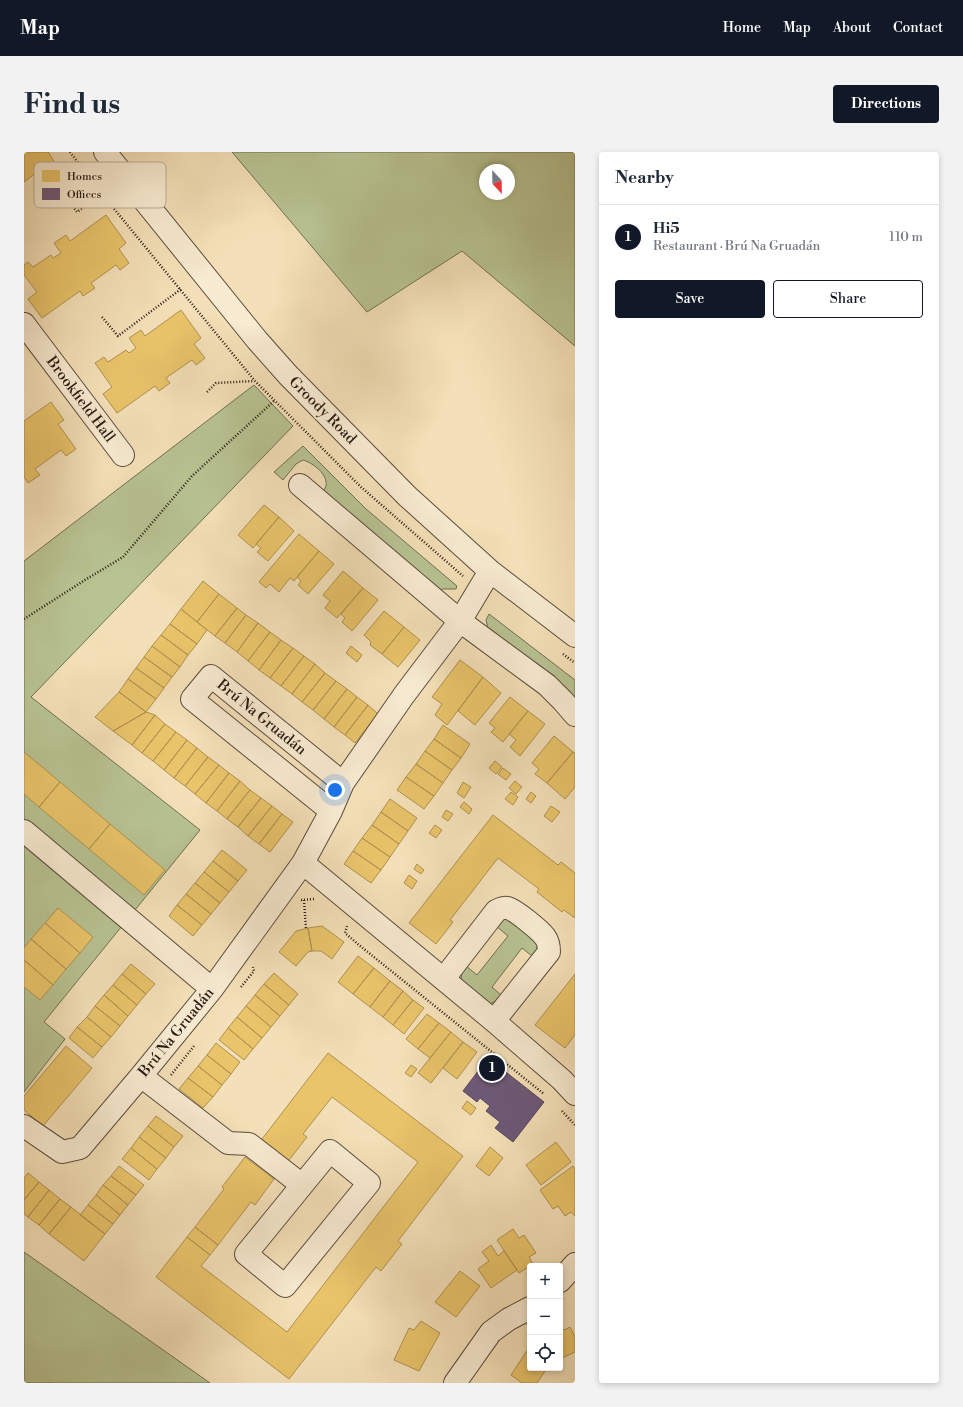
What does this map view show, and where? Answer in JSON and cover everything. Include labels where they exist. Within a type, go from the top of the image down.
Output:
[{"type":"street","name":"Groody Road","points":[[105,152],[113,162]]},
{"type":"street","name":"Groody Road","points":[[150,208],[252,334],[288,375],[407,496],[490,571],[575,636]]},
{"type":"street","name":"Brookfield Hall","points":[[24,324],[123,455]]},
{"type":"street","points":[[300,485],[460,621],[547,685],[575,715]]},
{"type":"street","name":"Brú Na Gruadán","points":[[25,1127],[62,1152],[80,1148],[141,1076],[212,989],[304,863],[331,811],[343,783],[404,695],[460,621],[490,571]]},
{"type":"street","name":"Brú Na Gruadán","points":[[331,811],[192,699],[211,676],[343,783]]},
{"type":"street","points":[[24,831],[212,989]]},
{"type":"street","points":[[304,863],[494,1021],[566,1095]]},
{"type":"street","points":[[444,979],[496,911],[501,908],[507,907],[538,930],[546,938],[549,944],[549,952],[494,1021]]},
{"type":"street","points":[[141,1076],[228,1143],[249,1144],[302,1185]]},
{"type":"street","points":[[330,1151],[369,1183],[285,1286],[246,1254],[302,1185],[330,1151]]},
{"type":"street","points":[[563,1278],[575,1264]]},
{"type":"street","points":[[455,1383],[491,1332],[509,1319],[527,1310]]},
{"type":"path","points":[[70,152],[78,162]]},
{"type":"path","points":[[74,208],[77,212],[83,208]]},
{"type":"path","points":[[24,619],[124,557],[192,476],[274,401],[255,382],[181,289],[114,208]]},
{"type":"path","points":[[102,317],[118,336],[181,289]]},
{"type":"path","points":[[207,392],[216,383],[255,382]]},
{"type":"path","points":[[297,902],[311,898],[318,901]]},
{"type":"path","points":[[304,900],[306,929]]},
{"type":"path","points":[[346,923],[347,928],[345,933],[546,1095]]},
{"type":"path","points":[[249,962],[254,967],[254,971]]},
{"type":"path","points":[[566,1095],[575,1125]]},
{"type":"green space","points":[[232,152],[575,152],[575,346],[462,251],[367,312]]},
{"type":"green space","points":[[254,385],[293,426],[31,697],[200,830],[44,1022],[65,1039],[24,1092],[24,561]]},
{"type":"green space","points":[[303,446],[366,509],[457,586],[456,589],[442,589],[437,593],[323,492],[326,486],[325,477],[311,464],[303,460],[296,464],[283,480],[274,472]]},
{"type":"green space","points":[[489,614],[575,680],[575,706],[488,629],[486,620]]},
{"type":"green space","points":[[502,918],[505,918],[532,936],[538,945],[532,956],[522,948],[492,987],[502,996],[489,1004],[462,981],[461,974],[466,966],[477,975],[508,936],[496,926]]},
{"type":"green space","points":[[24,1252],[210,1383],[24,1383]]},
{"type":"building: Homes","points":[[24,152],[48,152],[54,162],[34,162],[34,174],[24,182]]},
{"type":"building: Homes","points":[[106,215],[126,243],[119,249],[129,263],[120,270],[116,265],[91,283],[95,288],[83,296],[80,291],[42,318],[28,299],[37,292],[24,275],[24,265],[28,262],[33,267],[51,255],[53,258],[61,253],[54,243],[66,235],[70,241]]},
{"type":"building: Homes","points":[[181,310],[201,338],[194,344],[205,358],[196,365],[192,360],[166,378],[170,383],[159,391],[155,386],[117,413],[103,394],[112,387],[95,363],[104,357],[108,362],[126,350],[129,353],[136,348],[129,338],[141,330],[145,336]]},
{"type":"building: Homes","points":[[51,402],[64,420],[58,424],[76,449],[66,456],[61,450],[35,469],[40,475],[28,483],[24,477],[24,421]]},
{"type":"building: Homes","points":[[264,505],[279,517],[253,548],[238,535]]},
{"type":"building: Homes","points":[[279,517],[294,531],[268,561],[257,552],[261,548],[256,544]]},
{"type":"building: Homes","points":[[299,534],[319,551],[294,581],[290,578],[279,592],[270,584],[266,588],[259,582]]},
{"type":"building: Homes","points":[[319,551],[334,564],[308,594],[298,585],[301,581],[297,577]]},
{"type":"building: Homes","points":[[343,571],[363,588],[337,618],[325,608],[330,601],[323,595]]},
{"type":"building: Homes","points":[[203,581],[219,594],[197,622],[181,609]]},
{"type":"building: Homes","points":[[363,588],[378,600],[352,631],[342,622],[345,618],[341,614]]},
{"type":"building: Homes","points":[[219,594],[237,608],[215,636],[197,622]]},
{"type":"building: Homes","points":[[237,608],[246,615],[225,643],[215,636]]},
{"type":"building: Homes","points":[[181,609],[207,630],[197,644],[170,624]]},
{"type":"building: Homes","points":[[384,611],[404,627],[382,654],[370,645],[371,642],[364,635]]},
{"type":"building: Homes","points":[[246,615],[258,623],[237,652],[225,643]]},
{"type":"building: Homes","points":[[258,623],[270,632],[248,661],[237,652]]},
{"type":"building: Homes","points":[[170,624],[197,644],[188,655],[161,635]]},
{"type":"building: Homes","points":[[404,627],[420,640],[398,667],[382,654]]},
{"type":"building: Homes","points":[[270,632],[281,640],[259,670],[248,661]]},
{"type":"building: Homes","points":[[161,635],[188,655],[180,667],[152,646]]},
{"type":"building: Homes","points":[[281,640],[293,648],[270,678],[259,670]]},
{"type":"building: Homes","points":[[152,646],[180,667],[172,677],[144,657]]},
{"type":"building: Homes","points":[[351,646],[362,655],[357,662],[346,653]]},
{"type":"building: Homes","points":[[293,648],[304,656],[281,686],[270,678]]},
{"type":"building: Homes","points":[[304,656],[315,664],[292,694],[281,686]]},
{"type":"building: Homes","points":[[144,657],[172,677],[164,688],[136,668]]},
{"type":"building: Homes","points":[[460,660],[483,677],[447,725],[435,715],[442,704],[432,697]]},
{"type":"building: Homes","points":[[315,664],[325,673],[302,702],[292,694]]},
{"type":"building: Homes","points":[[136,668],[164,688],[156,699],[128,679]]},
{"type":"building: Homes","points":[[325,673],[336,681],[313,710],[302,702]]},
{"type":"building: Homes","points":[[483,677],[501,693],[475,725],[458,711]]},
{"type":"building: Homes","points":[[128,679],[156,699],[146,712],[119,692]]},
{"type":"building: Homes","points":[[336,681],[347,689],[324,719],[313,710]]},
{"type":"building: Homes","points":[[347,689],[357,697],[334,727],[324,719]]},
{"type":"building: Homes","points":[[119,692],[146,712],[113,731],[95,717]]},
{"type":"building: Homes","points":[[357,697],[368,705],[345,735],[334,727]]},
{"type":"building: Homes","points":[[510,697],[528,711],[503,742],[491,732],[495,728],[489,723]]},
{"type":"building: Homes","points":[[368,705],[378,714],[355,743],[345,735]]},
{"type":"building: Homes","points":[[528,711],[545,724],[520,756],[510,747],[516,740],[509,734]]},
{"type":"building: Homes","points":[[146,712],[155,715],[132,745],[113,731]]},
{"type":"building: Homes","points":[[155,715],[165,724],[142,753],[132,745]]},
{"type":"building: Homes","points":[[165,724],[176,732],[153,761],[142,753]]},
{"type":"building: Homes","points":[[443,725],[470,744],[461,758],[434,739]]},
{"type":"building: Homes","points":[[176,732],[187,740],[164,770],[153,761]]},
{"type":"building: Homes","points":[[554,736],[573,752],[547,783],[535,774],[539,769],[532,763]]},
{"type":"building: Homes","points":[[434,739],[461,758],[452,770],[425,751]]},
{"type":"building: Homes","points":[[187,740],[197,748],[174,778],[164,770]]},
{"type":"building: Homes","points":[[197,748],[208,757],[185,786],[174,778]]},
{"type":"building: Homes","points":[[425,751],[452,770],[443,783],[416,764]]},
{"type":"building: Homes","points":[[24,752],[60,782],[39,807],[24,794]]},
{"type":"building: Homes","points":[[573,752],[575,753],[575,787],[565,799],[547,783]]},
{"type":"building: Homes","points":[[208,757],[219,765],[195,794],[185,786]]},
{"type":"building: Homes","points":[[495,761],[502,767],[496,774],[489,768]]},
{"type":"building: Homes","points":[[416,764],[443,783],[434,796],[406,777]]},
{"type":"building: Homes","points":[[219,765],[229,773],[206,803],[195,794]]},
{"type":"building: Homes","points":[[503,768],[511,774],[506,780],[498,774]]},
{"type":"building: Homes","points":[[229,773],[240,781],[217,811],[206,803]]},
{"type":"building: Homes","points":[[406,777],[434,796],[424,809],[397,790]]},
{"type":"building: Homes","points":[[240,781],[250,790],[227,819],[217,811]]},
{"type":"building: Homes","points":[[515,781],[522,787],[516,794],[509,788]]},
{"type":"building: Homes","points":[[60,782],[110,824],[89,849],[39,807]]},
{"type":"building: Homes","points":[[463,782],[471,787],[464,798],[457,793]]},
{"type":"building: Homes","points":[[250,790],[261,798],[238,827],[227,819]]},
{"type":"building: Homes","points":[[511,792],[518,797],[513,805],[505,799]]},
{"type":"building: Homes","points":[[531,792],[536,796],[531,803],[526,799]]},
{"type":"building: Homes","points":[[261,798],[272,806],[248,836],[238,827]]},
{"type":"building: Homes","points":[[390,799],[417,818],[408,831],[381,812]]},
{"type":"building: Homes","points":[[464,802],[472,809],[469,814],[460,807]]},
{"type":"building: Homes","points":[[272,806],[282,814],[259,844],[248,836]]},
{"type":"building: Homes","points":[[551,806],[560,812],[552,822],[544,816]]},
{"type":"building: Homes","points":[[446,810],[453,814],[448,821],[442,817]]},
{"type":"building: Homes","points":[[381,812],[408,831],[399,844],[372,825]]},
{"type":"building: Homes","points":[[282,814],[293,822],[270,852],[259,844]]},
{"type":"building: Homes","points":[[493,815],[558,865],[561,862],[575,873],[575,918],[564,910],[562,912],[537,892],[539,889],[498,858],[450,920],[453,922],[436,944],[409,923]]},
{"type":"building: Homes","points":[[110,824],[165,870],[144,895],[89,849]]},
{"type":"building: Homes","points":[[372,825],[399,844],[390,857],[362,838]]},
{"type":"building: Homes","points":[[435,825],[442,830],[436,838],[429,833]]},
{"type":"building: Homes","points":[[362,838],[390,857],[381,870],[353,851]]},
{"type":"building: Homes","points":[[222,850],[247,870],[238,881],[213,861]]},
{"type":"building: Homes","points":[[353,851],[381,870],[371,883],[344,864]]},
{"type":"building: Homes","points":[[213,861],[238,881],[229,892],[204,872]]},
{"type":"building: Homes","points":[[417,864],[424,870],[421,874],[414,869]]},
{"type":"building: Homes","points":[[204,872],[229,892],[220,903],[195,883]]},
{"type":"building: Homes","points":[[409,875],[417,881],[412,889],[404,883]]},
{"type":"building: Homes","points":[[195,883],[220,903],[211,914],[186,894]]},
{"type":"building: Homes","points":[[186,894],[211,914],[202,925],[177,905]]},
{"type":"building: Homes","points":[[177,905],[202,925],[193,936],[169,916]]},
{"type":"building: Homes","points":[[58,908],[93,937],[80,953],[45,923]]},
{"type":"building: Homes","points":[[45,923],[80,953],[66,969],[31,939]]},
{"type":"building: Homes","points":[[322,926],[344,942],[332,959],[321,951],[312,951],[308,928]]},
{"type":"building: Homes","points":[[308,928],[312,951],[308,952],[296,966],[279,952],[296,931]]},
{"type":"building: Homes","points":[[31,939],[66,969],[53,985],[24,960],[24,948]]},
{"type":"building: Homes","points":[[358,956],[374,968],[353,994],[338,982]]},
{"type":"building: Homes","points":[[24,960],[53,985],[40,1000],[24,987]]},
{"type":"building: Homes","points":[[131,964],[155,984],[146,994],[122,974]]},
{"type":"building: Homes","points":[[374,968],[390,981],[370,1007],[353,994]]},
{"type":"building: Homes","points":[[274,973],[298,994],[289,1005],[264,984]]},
{"type":"building: Homes","points":[[122,974],[146,994],[137,1005],[113,985]]},
{"type":"building: Homes","points":[[575,974],[575,1035],[565,1048],[535,1025]]},
{"type":"building: Homes","points":[[390,981],[403,991],[383,1017],[370,1007]]},
{"type":"building: Homes","points":[[264,984],[289,1005],[280,1016],[255,995]]},
{"type":"building: Homes","points":[[113,985],[137,1005],[128,1016],[104,995]]},
{"type":"building: Homes","points":[[403,991],[413,1000],[393,1025],[383,1017]]},
{"type":"building: Homes","points":[[104,995],[128,1016],[120,1026],[95,1006]]},
{"type":"building: Homes","points":[[255,995],[280,1016],[271,1027],[246,1006]]},
{"type":"building: Homes","points":[[413,1000],[424,1008],[404,1034],[393,1025]]},
{"type":"building: Homes","points":[[95,1006],[120,1026],[111,1037],[87,1017]]},
{"type":"building: Homes","points":[[246,1006],[271,1027],[262,1038],[237,1017]]},
{"type":"building: Homes","points":[[427,1014],[439,1023],[418,1049],[406,1039]]},
{"type":"building: Homes","points":[[87,1017],[111,1037],[102,1047],[77,1027]]},
{"type":"building: Homes","points":[[237,1017],[262,1038],[253,1049],[228,1028]]},
{"type":"building: Homes","points":[[439,1023],[451,1032],[430,1058],[418,1049]]},
{"type":"building: Homes","points":[[77,1027],[102,1047],[93,1058],[69,1038]]},
{"type":"building: Homes","points":[[228,1028],[253,1049],[244,1060],[219,1040]]},
{"type":"building: Homes","points":[[451,1032],[463,1042],[431,1083],[418,1073]]},
{"type":"building: Homes","points":[[463,1042],[477,1052],[457,1079],[443,1068]]},
{"type":"building: Homes","points":[[216,1043],[240,1062],[231,1074],[207,1055]]},
{"type":"building: Homes","points":[[66,1046],[92,1068],[43,1126],[24,1110],[24,1096]]},
{"type":"building: Homes","points":[[328,1053],[463,1156],[398,1241],[402,1244],[381,1271],[376,1267],[289,1379],[156,1277],[187,1237],[210,1255],[201,1266],[287,1332],[418,1162],[332,1097],[303,1134],[307,1137],[286,1164],[259,1143]]},
{"type":"building: Homes","points":[[207,1055],[231,1074],[222,1085],[198,1066]]},
{"type":"building: Homes","points":[[411,1065],[417,1069],[411,1077],[405,1073]]},
{"type":"building: Homes","points":[[198,1066],[222,1085],[213,1097],[188,1078]]},
{"type":"building: Homes","points":[[188,1078],[213,1097],[203,1108],[179,1089]]},
{"type":"building: Homes","points":[[467,1101],[476,1108],[471,1115],[462,1108]]},
{"type":"building: Homes","points":[[156,1116],[183,1136],[174,1147],[148,1126]]},
{"type":"building: Homes","points":[[148,1126],[174,1147],[166,1158],[139,1137]]},
{"type":"building: Homes","points":[[139,1137],[166,1158],[157,1169],[131,1148]]},
{"type":"building: Homes","points":[[556,1142],[571,1162],[541,1185],[526,1165]]},
{"type":"building: Homes","points":[[490,1147],[503,1158],[489,1176],[476,1166]]},
{"type":"building: Homes","points":[[131,1148],[157,1169],[149,1180],[122,1159]]},
{"type":"building: Homes","points":[[245,1157],[274,1179],[255,1205],[251,1202],[218,1245],[195,1227],[224,1189],[222,1187]]},
{"type":"building: Homes","points":[[119,1166],[144,1185],[136,1195],[111,1176]]},
{"type":"building: Homes","points":[[573,1166],[575,1169],[575,1216],[571,1212],[565,1216],[558,1206],[553,1209],[540,1190]]},
{"type":"building: Homes","points":[[28,1173],[39,1182],[24,1200],[24,1178]]},
{"type":"building: Homes","points":[[111,1176],[136,1195],[128,1205],[103,1185]]},
{"type":"building: Homes","points":[[39,1182],[49,1190],[28,1217],[24,1214],[24,1200]]},
{"type":"building: Homes","points":[[103,1185],[128,1205],[120,1215],[96,1195]]},
{"type":"building: Homes","points":[[49,1190],[60,1199],[39,1225],[28,1217]]},
{"type":"building: Homes","points":[[96,1195],[120,1215],[113,1224],[88,1205]]},
{"type":"building: Homes","points":[[60,1199],[71,1207],[49,1234],[39,1225]]},
{"type":"building: Homes","points":[[88,1205],[113,1224],[105,1234],[80,1215]]},
{"type":"building: Homes","points":[[71,1207],[105,1234],[84,1261],[49,1234]]},
{"type":"building: Homes","points":[[195,1227],[218,1245],[210,1255],[187,1237]]},
{"type":"building: Homes","points":[[513,1229],[519,1238],[524,1235],[536,1253],[529,1257],[532,1263],[527,1263],[527,1268],[519,1273],[497,1240]]},
{"type":"building: Homes","points":[[491,1245],[498,1256],[504,1251],[517,1270],[491,1288],[478,1269],[489,1261],[482,1252]]},
{"type":"building: Homes","points":[[460,1271],[480,1286],[456,1317],[435,1302]]},
{"type":"building: Homes","points":[[421,1321],[440,1333],[419,1371],[394,1360],[409,1328],[414,1330]]},
{"type":"building: Homes","points":[[570,1327],[575,1337],[575,1352],[563,1358],[563,1335],[563,1330]]},
{"type":"building: Homes","points":[[527,1351],[527,1371],[545,1371],[537,1383],[522,1383],[511,1375]]},
{"type":"building: Offices","points":[[488,1058],[544,1102],[513,1142],[495,1128],[500,1122],[486,1111],[490,1106],[480,1098],[477,1102],[463,1091]]},
{"type":"place","name":"Hi5","points":[[492,1068]]}]
